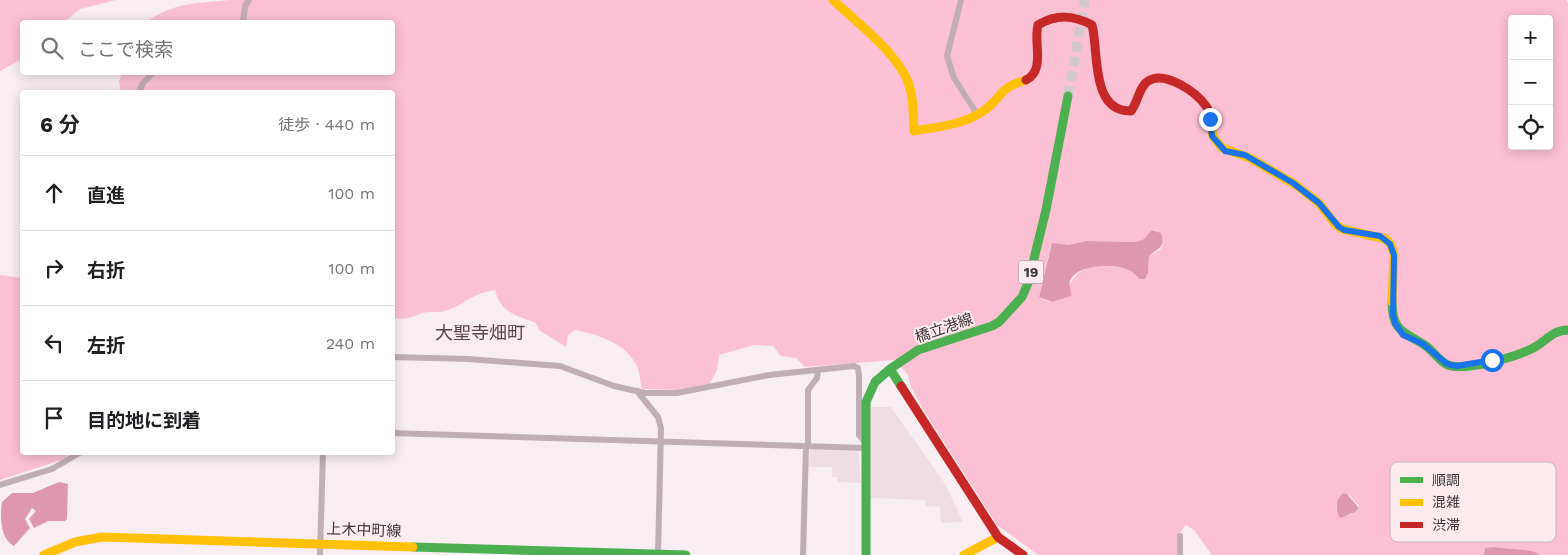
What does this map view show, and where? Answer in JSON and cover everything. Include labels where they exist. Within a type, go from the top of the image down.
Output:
[{"type":"street","points":[[242,20],[245,6],[249,0]]},
{"type":"street","points":[[832,0],[877,40],[900,68],[910,88],[914,131],[951,126],[977,114],[989,108],[1009,84],[1034,74],[1037,60],[1036,35],[1038,25],[1050,17],[1060,15],[1086,22],[1092,25],[1095,61],[1107,99],[1114,108],[1126,112],[1131,111],[1137,102],[1140,89],[1150,80],[1164,79],[1182,87],[1198,96],[1207,106],[1210,114],[1212,136],[1225,151],[1245,155],[1293,183],[1319,203],[1339,227],[1344,230],[1380,236],[1386,239],[1394,249],[1392,301],[1395,323],[1403,335],[1423,344],[1445,363],[1457,366],[1516,354],[1534,348],[1553,331],[1568,330]]},
{"type":"street","points":[[961,0],[947,56],[954,78],[977,114]]},
{"type":"street","points":[[140,90],[143,83],[151,75]]},
{"type":"street","name":"橋立港線","points":[[866,555],[865,445],[867,396],[875,382],[918,350],[1000,322],[1022,297],[1028,283],[1046,210],[1068,96]]},
{"type":"street","points":[[395,357],[468,359],[560,366],[614,386],[638,391],[677,393],[760,376],[850,366],[858,368],[859,434],[865,445],[807,446],[395,433]]},
{"type":"street","points":[[890,369],[998,537],[1023,555]]},
{"type":"street","points":[[802,555],[808,390],[817,378],[818,370]]},
{"type":"street","points":[[638,391],[658,416],[662,441],[658,554]]},
{"type":"street","points":[[0,484],[52,469],[76,455]]},
{"type":"street","points":[[320,555],[323,455]]},
{"type":"street","points":[[1180,536],[1180,555]]},
{"type":"street","name":"上木中町線","points":[[44,555],[75,542],[102,537],[320,542],[686,555]]},
{"type":"street","points":[[964,555],[979,549],[998,537]]},
{"type":"shaded area","points":[[0,0],[116,0],[80,9],[66,20],[20,20],[20,60],[0,71]]},
{"type":"shaded area","points":[[231,0],[1566,0],[1568,4],[1568,555],[1544,555],[1494,547],[1485,548],[1484,555],[1212,555],[1194,530],[1186,525],[1178,535],[1178,555],[1038,555],[997,525],[926,414],[911,387],[908,375],[895,360],[805,367],[796,358],[781,356],[773,346],[754,345],[719,355],[717,370],[709,385],[678,390],[642,389],[637,366],[632,358],[618,345],[602,337],[575,330],[568,335],[566,347],[539,330],[536,323],[515,315],[505,308],[501,304],[495,290],[475,296],[445,311],[425,312],[412,317],[395,318],[395,90],[121,90],[119,82],[121,75],[395,75],[395,20],[149,20],[177,7]],"holes":[[[1152,230],[1156,230],[1163,244],[1160,250],[1149,256],[1148,273],[1116,267],[1097,266],[1087,268],[1074,278],[1056,300],[1049,302],[1039,297],[1051,245],[1072,245],[1087,241],[1136,242],[1144,239]],[[1349,495],[1359,506],[1359,509],[1350,515],[1338,514],[1336,506],[1339,497]]]},
{"type":"shaded area","points":[[1152,230],[1161,233],[1162,245],[1149,256],[1148,273],[1145,279],[1139,279],[1125,268],[1098,266],[1074,275],[1070,281],[1071,296],[1052,302],[1039,297],[1052,243],[1068,245],[1087,241],[1136,242],[1144,239]]},
{"type":"shaded area","points":[[0,275],[20,278],[20,455],[69,455],[61,460],[0,480]]},
{"type":"shaded area","points":[[869,407],[891,407],[945,484],[963,522],[941,523],[940,507],[925,506],[925,500],[870,498]]},
{"type":"shaded area","points":[[810,450],[858,451],[861,483],[837,482],[837,477],[832,477],[832,467],[809,467]]},
{"type":"shaded area","points":[[59,482],[68,484],[67,519],[65,521],[48,521],[34,528],[29,519],[36,511],[32,508],[25,519],[30,528],[14,546],[9,543],[2,527],[2,502],[12,493],[33,493]]},
{"type":"shaded area","points":[[1343,493],[1347,494],[1359,508],[1355,512],[1340,518],[1337,505],[1338,499]]},
{"type":"shaded area","points":[[1494,547],[1532,551],[1541,555],[1484,555],[1485,548]]},
{"type":"tunnel","points":[[1068,96],[1085,0]]},
{"type":"traffic: fast","points":[[901,386],[890,369],[918,350],[992,326],[999,322],[1022,297],[1028,283],[1046,210],[1068,96]]},
{"type":"traffic: fast","points":[[1392,302],[1394,319],[1400,329],[1426,346],[1443,362],[1454,366],[1477,365],[1517,355],[1535,347],[1558,332],[1568,330]]},
{"type":"traffic: fast","points":[[866,555],[866,402],[875,382],[890,369]]},
{"type":"traffic: fast","points":[[413,547],[686,555]]},
{"type":"traffic: slow","points":[[833,0],[877,40],[898,64],[910,88],[914,131],[966,120],[989,107],[1010,86],[1026,80]]},
{"type":"traffic: slow","points":[[1211,124],[1213,136],[1222,148],[1250,158],[1296,185],[1319,203],[1335,224],[1342,229],[1386,239],[1391,245],[1394,255],[1392,302]]},
{"type":"traffic: slow","points":[[44,555],[75,542],[102,537],[413,547]]},
{"type":"traffic: slow","points":[[964,555],[998,537]]},
{"type":"traffic: jam","points":[[1026,80],[1036,70],[1038,25],[1058,18],[1078,19],[1092,25],[1102,91],[1118,109],[1131,111],[1145,84],[1155,78],[1163,78],[1180,84],[1201,100],[1208,110],[1211,124]]},
{"type":"traffic: jam","points":[[901,386],[998,537],[1023,555]]},
{"type":"district","name":"大聖寺畑町","points":[[480,333]]},
{"type":"route","points":[[1210,119],[1212,136],[1225,151],[1245,155],[1293,183],[1319,203],[1334,222],[1344,230],[1368,233],[1386,239],[1394,249],[1393,315],[1395,323],[1403,335],[1431,349],[1445,363],[1452,366],[1492,360]]}]
